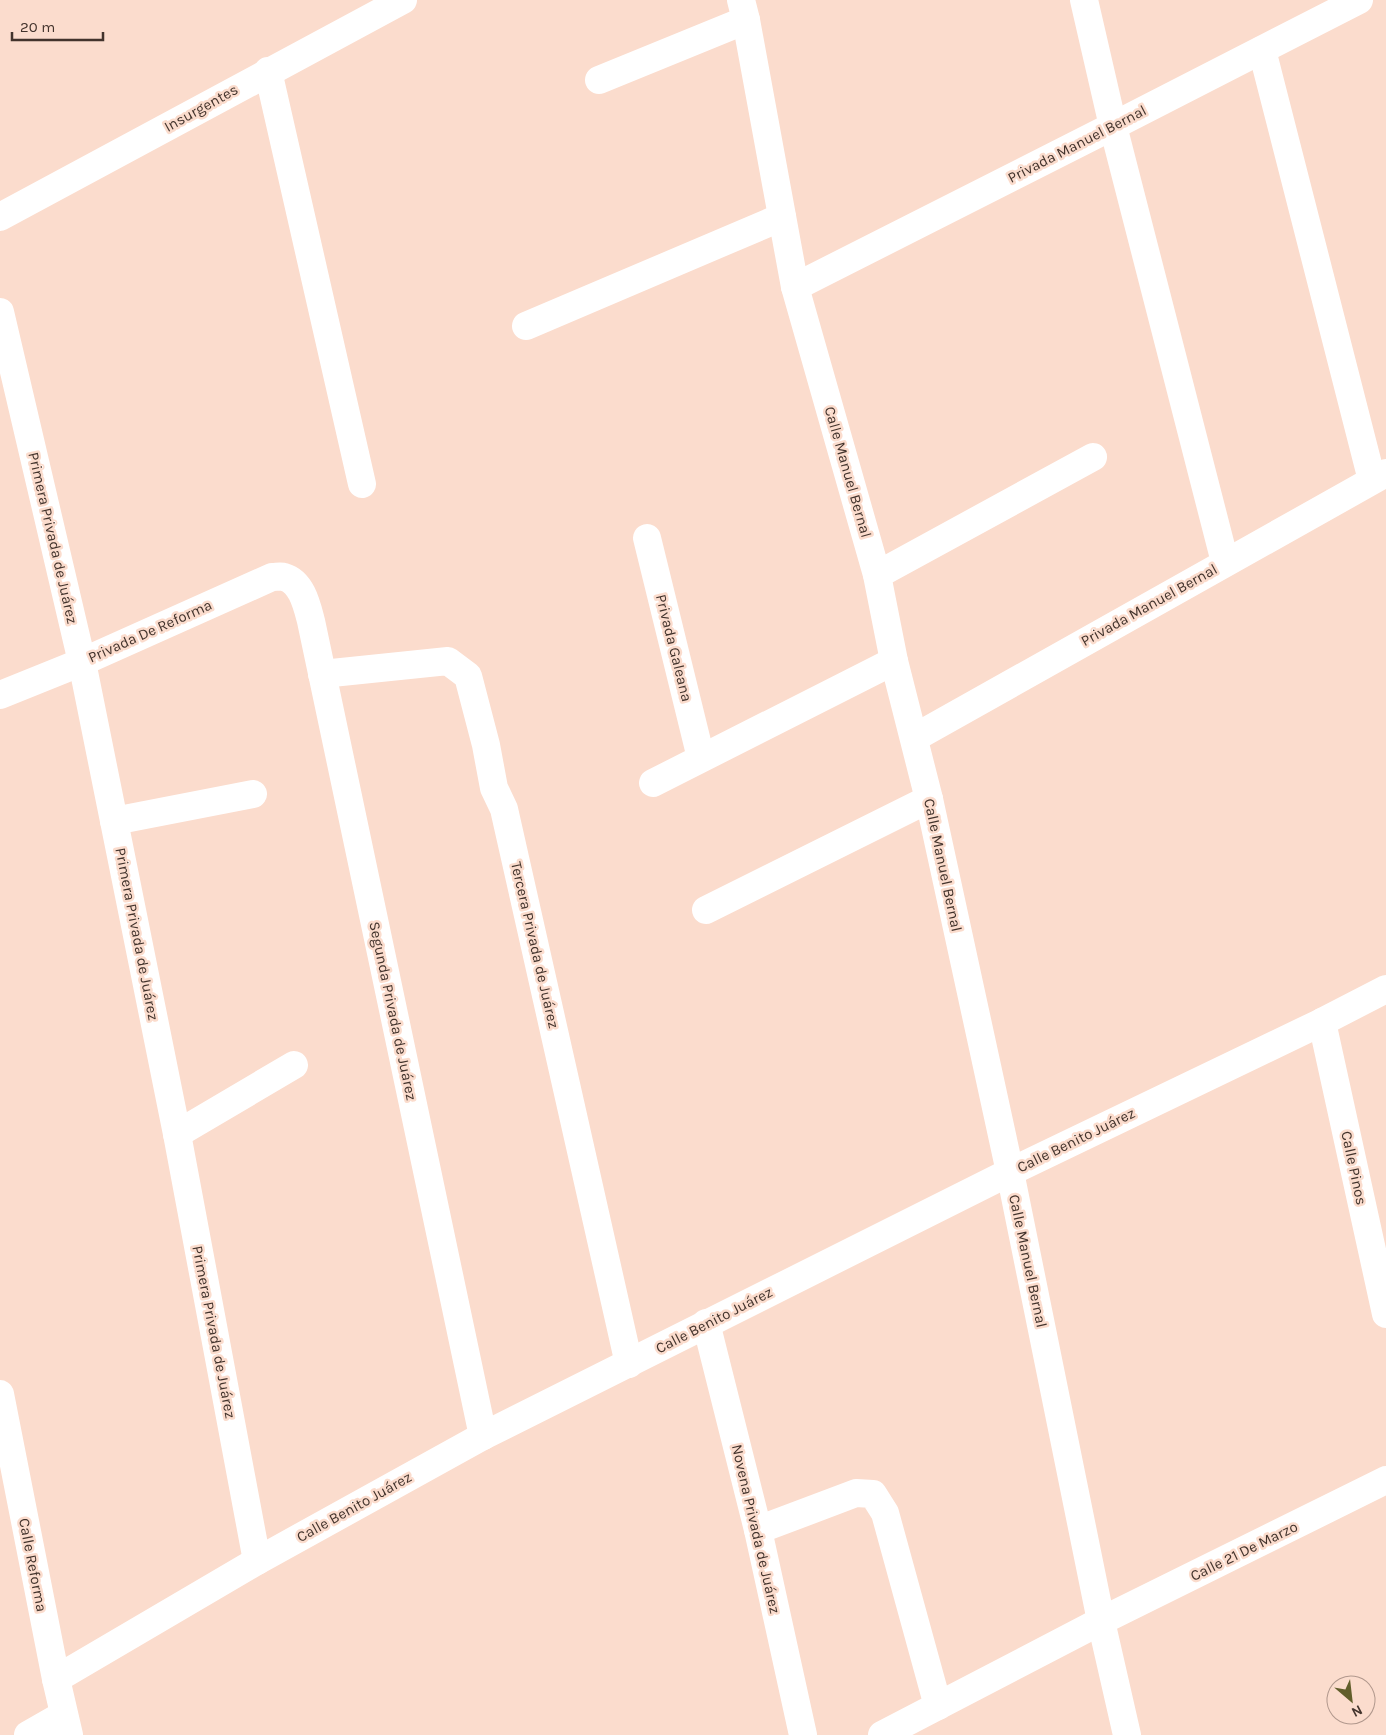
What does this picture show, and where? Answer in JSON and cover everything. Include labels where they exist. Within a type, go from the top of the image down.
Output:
[{"type":"street","name":"Insurgentes","points":[[0,217],[403,0]]},
{"type":"street","points":[[1084,0],[1113,126],[1225,562]]},
{"type":"street","name":"Privada Manuel Bernal","points":[[795,287],[1359,0]]},
{"type":"street","points":[[600,80],[744,10]]},
{"type":"street","name":"Calle Manuel Bernal","points":[[744,10],[795,287],[877,575],[894,661],[929,799],[1010,1172],[1101,1622],[1127,1735]]},
{"type":"street","points":[[1262,50],[1379,477]]},
{"type":"street","points":[[268,71],[362,484]]},
{"type":"street","points":[[526,326],[782,216]]},
{"type":"street","name":"Primera Privada de Juárez","points":[[0,312],[82,662],[177,1134],[257,1561]]},
{"type":"street","points":[[877,575],[1093,457]]},
{"type":"street","name":"Privada Manuel Bernal","points":[[914,738],[1379,477]]},
{"type":"street","name":"Privada Galeana","points":[[646,538],[701,758]]},
{"type":"street","name":"Privada De Reforma","points":[[0,695],[82,662],[272,577],[286,577],[298,588]]},
{"type":"street","name":"Segunda Privada de Juárez","points":[[298,588],[306,602],[311,621],[483,1436]]},
{"type":"street","name":"Tercera Privada de Juárez","points":[[322,674],[448,661],[468,676],[486,744],[494,788],[504,809],[629,1364]]},
{"type":"street","points":[[653,783],[894,661]]},
{"type":"street","points":[[114,821],[253,794]]},
{"type":"street","points":[[706,910],[929,799]]},
{"type":"street","name":"Calle Benito Juárez","points":[[56,1679],[257,1561],[483,1436],[1010,1172],[1322,1022],[1386,989]]},
{"type":"street","name":"Calle Pinos","points":[[1322,1022],[1386,1314]]},
{"type":"street","points":[[177,1134],[294,1065]]},
{"type":"street","name":"Novena Privada de Juárez","points":[[706,1323],[758,1530],[803,1735]]},
{"type":"street","name":"Calle Reforma","points":[[0,1394],[66,1725]]},
{"type":"street","name":"Calle 21 De Marzo","points":[[1101,1622],[1386,1480]]},
{"type":"street","points":[[758,1530],[856,1493],[873,1494],[885,1513],[938,1706]]},
{"type":"street","points":[[882,1735],[1101,1622]]},
{"type":"street","points":[[28,1735],[66,1725]]}]
